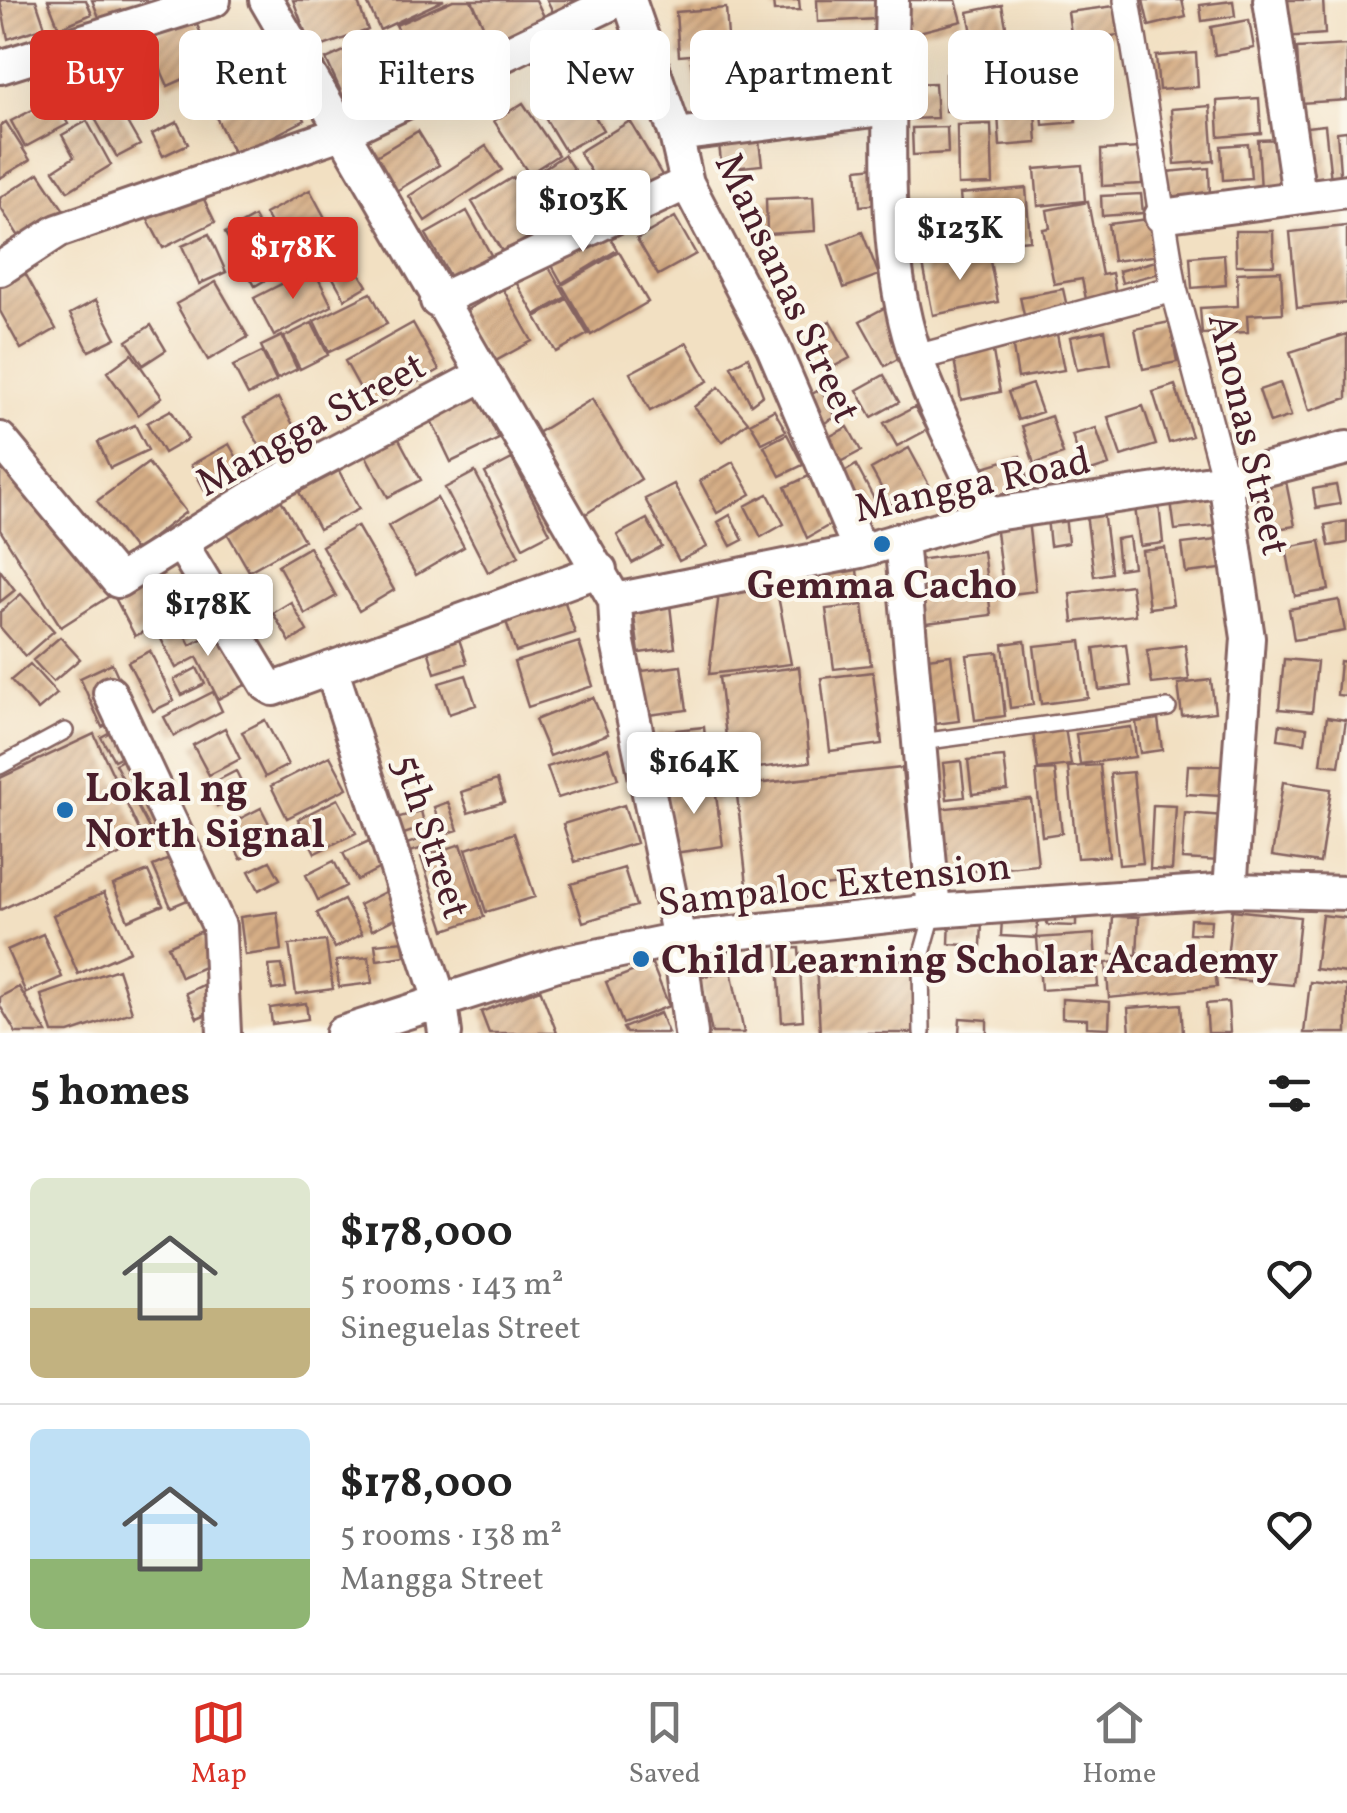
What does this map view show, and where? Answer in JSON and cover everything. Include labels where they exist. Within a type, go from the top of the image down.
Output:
[{"type":"street","points":[[0,67],[214,0]]},
{"type":"street","points":[[266,0],[437,301],[615,600],[617,638],[679,939],[692,1033]]},
{"type":"street","points":[[0,269],[58,231],[341,133],[618,0]]},
{"type":"street","name":"Mansanas Street","points":[[628,0],[676,135],[687,184],[773,347],[860,551]]},
{"type":"street","points":[[891,30],[892,0]]},
{"type":"street","name":"Anonas Street","points":[[1128,0],[1174,289],[1225,480],[1248,638],[1230,890]]},
{"type":"street","points":[[1270,0],[1299,195]]},
{"type":"street","points":[[676,135],[795,120]]},
{"type":"street","points":[[890,120],[892,216],[916,358],[987,515]]},
{"type":"street","points":[[437,301],[687,184]]},
{"type":"street","points":[[1161,216],[1299,195],[1347,192]]},
{"type":"street","points":[[916,358],[1174,289]]},
{"type":"street","name":"Mangga Street","points":[[0,439],[118,582],[271,486],[481,376]]},
{"type":"street","name":"Mangga Road","points":[[615,600],[860,551],[987,515],[1225,480],[1347,448]]},
{"type":"street","points":[[900,539],[922,742],[934,911]]},
{"type":"street","name":"Mangga Street","points":[[182,545],[267,685],[281,688],[600,570]]},
{"type":"street","name":"5th Street","points":[[332,668],[443,1018]]},
{"type":"street","points":[[110,693],[219,926],[224,1033]]},
{"type":"street","name":"Sampaloc Extension","points":[[342,1033],[443,1018],[557,964],[679,939],[934,911],[1230,890],[1347,893]]},
{"type":"lane","points":[[922,742],[1168,708]]},
{"type":"lane","points":[[0,766],[64,732]]},
{"type":"lane","points":[[922,1033],[921,957],[934,911]]},
{"type":"building","points":[[0,0],[36,0],[45,27],[8,39]]},
{"type":"building","points":[[48,0],[86,0],[92,14],[59,28]]},
{"type":"building","points":[[92,0],[146,0],[148,4],[101,22]]},
{"type":"building","points":[[293,0],[357,0],[368,30],[342,30],[342,39],[322,46],[322,30],[304,30]]},
{"type":"building","points":[[366,0],[444,0],[380,30]]},
{"type":"building","points":[[453,0],[471,0],[483,25],[472,0],[536,0],[549,27],[530,30],[530,36],[510,45],[510,30],[398,30],[396,25]]},
{"type":"building","points":[[547,0],[582,0],[554,14]]},
{"type":"building","points":[[773,0],[799,0],[800,10],[774,11]]},
{"type":"building","points":[[817,0],[876,0],[877,19],[818,22]]},
{"type":"building","points":[[902,0],[956,0],[962,21],[910,30]]},
{"type":"building","points":[[1143,0],[1182,0],[1186,17],[1149,26]]},
{"type":"building","points":[[1280,0],[1323,0],[1325,34],[1283,37]]},
{"type":"building","points":[[1233,1],[1235,16],[1202,21],[1200,5]]},
{"type":"building","points":[[1002,5],[1007,30],[971,30],[968,12]]},
{"type":"building","points":[[1115,6],[1119,35],[1114,36],[1114,30],[1070,30],[1068,12]]},
{"type":"building","points":[[726,8],[728,30],[690,30],[690,55],[679,56],[676,12]]},
{"type":"building","points":[[194,18],[199,30],[179,30],[179,81],[168,86],[159,66],[159,34]]},
{"type":"building","points":[[1249,20],[1254,48],[1215,55],[1211,27]]},
{"type":"building","points":[[1347,45],[1347,100],[1300,103],[1297,48]]},
{"type":"building","points":[[342,52],[342,94],[326,59]]},
{"type":"building","points":[[1196,53],[1198,87],[1159,90],[1156,56]]},
{"type":"building","points":[[945,74],[948,74],[948,111]]},
{"type":"building","points":[[928,83],[935,83],[937,118],[928,118]]},
{"type":"building","points":[[1259,98],[1261,133],[1219,137],[1217,101]]},
{"type":"building","points":[[523,103],[530,120],[534,120],[558,155],[529,174],[494,121],[510,120],[510,111]]},
{"type":"building","points":[[1210,106],[1214,161],[1175,164],[1171,109]]},
{"type":"building","points":[[30,111],[30,120],[66,120],[68,124],[25,147],[11,121]]},
{"type":"building","points":[[96,120],[126,120],[140,145],[117,157]]},
{"type":"building","points":[[217,120],[305,120],[235,156]]},
{"type":"building","points":[[546,120],[597,120],[603,130],[565,151]]},
{"type":"building","points":[[998,120],[1036,120],[1037,143],[1000,146]]},
{"type":"building","points":[[1043,120],[1076,120],[1076,122],[1043,125]]},
{"type":"building","points":[[87,121],[111,165],[68,191],[54,170],[74,157],[62,135]]},
{"type":"building","points":[[630,121],[662,175],[611,205],[579,152]]},
{"type":"building","points":[[6,122],[30,160],[0,178],[0,126]]},
{"type":"building","points":[[177,122],[188,144],[163,156],[152,134]]},
{"type":"building","points":[[991,124],[993,184],[958,185],[957,125]]},
{"type":"building","points":[[1325,125],[1331,180],[1303,184],[1297,128]]},
{"type":"building","points":[[947,127],[948,153],[913,155],[912,128]]},
{"type":"building","points":[[418,131],[439,165],[388,196],[368,161]]},
{"type":"building","points":[[1347,131],[1347,185],[1341,186],[1337,132]]},
{"type":"building","points":[[758,133],[762,165],[722,169],[718,137]]},
{"type":"building","points":[[1286,139],[1288,188],[1261,190],[1258,140]]},
{"type":"building","points":[[1248,144],[1251,178],[1223,180],[1221,146]]},
{"type":"building","points":[[486,146],[502,170],[425,221],[409,196]]},
{"type":"building","points":[[1140,148],[1142,184],[1102,186],[1101,150]]},
{"type":"building","points":[[564,155],[596,203],[564,224],[532,176]]},
{"type":"building","points":[[1082,165],[1085,201],[1038,206],[1035,169]]},
{"type":"building","points":[[884,166],[887,203],[860,206],[857,169]]},
{"type":"building","points":[[1209,168],[1210,196],[1168,200],[1167,172]]},
{"type":"building","points":[[39,173],[69,218],[25,246],[0,207],[0,198]]},
{"type":"building","points":[[513,177],[544,228],[503,253],[472,202]]},
{"type":"building","points":[[198,187],[215,222],[163,248],[145,214]]},
{"type":"building","points":[[1026,188],[1030,240],[965,246],[960,194]]},
{"type":"building","points":[[310,190],[338,242],[293,266],[265,214]]},
{"type":"building","points":[[1141,194],[1143,213],[1102,216],[1101,196]]},
{"type":"building","points":[[813,197],[815,231],[767,234],[766,199]]},
{"type":"building","points":[[1088,202],[1102,275],[1112,273],[1117,299],[1087,304],[1082,279],[1054,284],[1043,229],[1050,228],[1047,210]]},
{"type":"building","points":[[467,211],[491,255],[450,277],[426,234]]},
{"type":"building","points":[[254,217],[284,269],[255,286],[225,233]]},
{"type":"building","points":[[675,217],[696,254],[658,275],[637,239]]},
{"type":"building","points":[[1156,218],[1161,255],[1113,261],[1108,224]]},
{"type":"building","points":[[1347,226],[1347,303],[1297,308],[1290,232]]},
{"type":"building","points":[[605,228],[617,250],[562,283],[549,260]]},
{"type":"building","points":[[1235,231],[1273,231],[1274,265],[1236,265]]},
{"type":"building","points":[[862,232],[879,275],[844,288],[829,245]]},
{"type":"building","points":[[209,234],[226,272],[199,284],[182,246]]},
{"type":"building","points":[[988,251],[998,302],[933,315],[923,264]]},
{"type":"building","points":[[619,252],[648,302],[591,335],[562,285]]},
{"type":"building","points":[[1224,254],[1226,285],[1192,288],[1190,257]]},
{"type":"building","points":[[349,255],[367,286],[345,299],[327,267]]},
{"type":"building","points":[[1156,261],[1160,273],[1122,283],[1119,271]]},
{"type":"building","points":[[547,264],[566,297],[535,315],[516,282]]},
{"type":"building","points":[[313,268],[332,306],[274,336],[254,298]]},
{"type":"building","points":[[1281,271],[1283,313],[1247,315],[1248,332],[1202,334],[1200,308],[1238,306],[1237,273]]},
{"type":"building","points":[[25,273],[56,329],[21,349],[0,311],[0,286]]},
{"type":"building","points":[[216,282],[248,337],[208,360],[176,304]]},
{"type":"building","points":[[503,289],[532,341],[490,364],[460,314]]},
{"type":"building","points":[[1063,289],[1067,307],[1024,315],[1020,297]]},
{"type":"building","points":[[371,293],[387,324],[329,352],[314,321]]},
{"type":"building","points":[[567,299],[588,334],[556,352],[536,317]]},
{"type":"building","points":[[96,300],[116,338],[89,351],[70,314]]},
{"type":"building","points":[[886,307],[910,352],[885,366],[860,321]]},
{"type":"building","points":[[830,321],[850,358],[829,369],[810,332]]},
{"type":"building","points":[[1170,322],[1177,362],[1143,369],[1135,329]]},
{"type":"building","points":[[312,323],[328,355],[300,369],[284,337]]},
{"type":"building","points":[[413,323],[439,370],[371,408],[345,361]]},
{"type":"building","points":[[1055,324],[1064,370],[1018,378],[1013,348]]},
{"type":"building","points":[[151,325],[166,350],[143,365],[127,341]]},
{"type":"building","points":[[1105,330],[1111,364],[1077,370],[1070,337]]},
{"type":"building","points":[[1347,334],[1347,398],[1309,411],[1290,352]]},
{"type":"building","points":[[282,336],[297,369],[277,379],[261,346]]},
{"type":"building","points":[[687,343],[708,381],[650,411],[630,373]]},
{"type":"building","points":[[992,346],[1000,392],[961,400],[953,353]]},
{"type":"building","points":[[262,352],[276,381],[248,395],[233,366]]},
{"type":"building","points":[[132,354],[162,397],[138,415],[107,372]]},
{"type":"building","points":[[748,357],[763,395],[751,404],[731,366]]},
{"type":"building","points":[[884,375],[899,402],[872,417],[857,390]]},
{"type":"building","points":[[1280,383],[1291,416],[1270,423],[1259,390]]},
{"type":"building","points":[[1032,384],[1042,412],[1018,420],[1008,392]]},
{"type":"building","points":[[1175,385],[1192,436],[1169,443],[1153,392]]},
{"type":"building","points":[[719,387],[748,422],[722,442],[694,407]]},
{"type":"building","points":[[821,389],[836,417],[820,425],[805,398]]},
{"type":"building","points":[[476,393],[499,439],[451,462],[429,416]]},
{"type":"building","points":[[278,398],[301,439],[267,459],[244,418]]},
{"type":"building","points":[[592,399],[641,479],[584,515],[534,435]]},
{"type":"building","points":[[1143,406],[1156,445],[1121,456],[1108,417]]},
{"type":"building","points":[[915,407],[927,430],[897,446],[884,423]]},
{"type":"building","points":[[171,410],[188,439],[164,453],[147,423]]},
{"type":"building","points":[[774,410],[786,431],[762,443],[750,423]]},
{"type":"building","points":[[1051,416],[1063,454],[1034,464],[1022,426]]},
{"type":"building","points":[[135,425],[148,450],[110,468],[98,442]]},
{"type":"building","points":[[392,426],[421,480],[388,497],[359,443]]},
{"type":"building","points":[[848,427],[861,451],[834,465],[821,441]]},
{"type":"building","points":[[1096,428],[1109,465],[1085,473],[1072,435]]},
{"type":"building","points":[[787,434],[803,465],[780,476],[764,446]]},
{"type":"building","points":[[229,444],[245,472],[207,494],[191,465]]},
{"type":"building","points":[[909,448],[929,485],[891,505],[871,469]]},
{"type":"building","points":[[1020,456],[1030,485],[994,497],[984,467]]},
{"type":"building","points":[[512,459],[550,533],[523,547],[485,473]]},
{"type":"building","points":[[733,462],[751,494],[717,513],[700,481]]},
{"type":"building","points":[[148,463],[186,512],[135,551],[97,501]]},
{"type":"building","points":[[856,465],[881,512],[859,524],[834,478]]},
{"type":"building","points":[[6,468],[111,595],[61,627],[0,530],[0,472]]},
{"type":"building","points":[[339,471],[359,509],[319,529],[299,492]]},
{"type":"building","points":[[475,472],[519,556],[488,572],[445,488]]},
{"type":"building","points":[[1284,472],[1295,526],[1263,531],[1253,477]]},
{"type":"building","points":[[811,475],[833,523],[807,538],[785,487]]},
{"type":"building","points":[[674,484],[707,547],[679,561],[645,499]]},
{"type":"building","points":[[1336,485],[1340,504],[1316,508],[1313,489]]},
{"type":"building","points":[[277,493],[304,540],[249,571],[222,524]]},
{"type":"building","points":[[768,494],[784,524],[761,537],[745,506]]},
{"type":"building","points":[[1212,495],[1216,526],[1175,530],[1171,501]]},
{"type":"building","points":[[437,498],[464,547],[416,575],[388,526]]},
{"type":"building","points":[[1159,504],[1163,543],[1140,546],[1135,507]]},
{"type":"building","points":[[1103,511],[1111,573],[1094,576],[1086,513]]},
{"type":"building","points":[[730,515],[743,540],[731,546],[718,522]]},
{"type":"building","points":[[1065,516],[1068,543],[1050,546],[1047,518]]},
{"type":"building","points":[[647,519],[662,547],[632,563],[617,535]]},
{"type":"building","points":[[1028,520],[1036,591],[1004,595],[995,524]]},
{"type":"building","points":[[1347,521],[1347,543],[1329,546],[1325,525]]},
{"type":"building","points":[[357,526],[394,590],[359,611],[322,546]]},
{"type":"building","points":[[1129,537],[1133,567],[1119,569],[1116,539]]},
{"type":"building","points":[[1217,540],[1221,569],[1186,573],[1182,544]]},
{"type":"building","points":[[1320,541],[1329,590],[1295,596],[1286,547]]},
{"type":"building","points":[[309,547],[336,596],[305,614],[278,565]]},
{"type":"building","points":[[1165,548],[1173,605],[1149,608],[1142,551]]},
{"type":"building","points":[[983,551],[991,615],[918,624],[910,561]]},
{"type":"building","points":[[856,560],[859,589],[828,593],[824,564]]},
{"type":"building","points":[[0,570],[15,590],[0,602]]},
{"type":"building","points":[[154,571],[176,615],[135,636],[112,592]]},
{"type":"building","points":[[193,572],[215,612],[195,629],[171,583]]},
{"type":"building","points":[[774,575],[791,664],[709,674],[720,585]]},
{"type":"building","points":[[1131,585],[1135,615],[1073,622],[1070,593]]},
{"type":"building","points":[[562,593],[575,633],[516,652],[503,612]]},
{"type":"building","points":[[21,594],[54,631],[25,656],[0,627],[0,612]]},
{"type":"building","points":[[1339,600],[1345,631],[1294,640],[1289,609]]},
{"type":"building","points":[[291,602],[307,631],[290,642],[273,613]]},
{"type":"building","points":[[670,605],[675,648],[639,653],[633,609]]},
{"type":"building","points":[[863,605],[871,665],[834,669],[826,609]]},
{"type":"building","points":[[180,625],[190,645],[221,629],[249,683],[218,699],[197,657],[176,668],[159,635]]},
{"type":"building","points":[[456,630],[467,663],[435,673],[425,640]]},
{"type":"building","points":[[60,637],[80,659],[53,682],[33,660]]},
{"type":"building","points":[[1025,641],[1033,705],[1010,708],[1003,644]]},
{"type":"building","points":[[1081,641],[1088,698],[1041,704],[1034,646]]},
{"type":"building","points":[[579,642],[593,686],[528,707],[514,662]]},
{"type":"building","points":[[1126,644],[1131,686],[1099,690],[1094,648]]},
{"type":"building","points":[[1185,645],[1189,680],[1152,684],[1147,650]]},
{"type":"building","points":[[150,651],[174,701],[153,711],[128,662]]},
{"type":"building","points":[[998,652],[1005,716],[975,720],[967,655]]},
{"type":"building","points":[[951,655],[959,721],[927,725],[919,659]]},
{"type":"building","points":[[1284,659],[1317,662],[1312,712],[1279,709]]},
{"type":"building","points":[[1340,661],[1347,662],[1347,696],[1337,695]]},
{"type":"building","points":[[112,663],[134,712],[102,727],[80,678]]},
{"type":"building","points":[[30,664],[57,694],[38,710],[11,680]]},
{"type":"building","points":[[681,666],[687,710],[640,716],[634,672]]},
{"type":"building","points":[[799,667],[810,762],[730,771],[719,677]]},
{"type":"building","points":[[197,668],[205,684],[182,695],[174,680]]},
{"type":"building","points":[[873,672],[882,744],[830,751],[821,678]]},
{"type":"building","points":[[466,675],[476,705],[449,714],[439,683]]},
{"type":"building","points":[[1211,680],[1215,712],[1182,716],[1178,684]]},
{"type":"building","points":[[213,692],[222,711],[174,736],[164,717]]},
{"type":"building","points":[[593,697],[608,734],[550,756],[535,720]]},
{"type":"building","points":[[1327,717],[1346,720],[1339,766],[1321,764]]},
{"type":"building","points":[[137,718],[149,742],[114,760],[101,737]]},
{"type":"building","points":[[1158,719],[1162,750],[1140,753],[1136,722]]},
{"type":"building","points":[[265,720],[288,765],[265,777],[242,732]]},
{"type":"building","points":[[1280,724],[1307,728],[1305,743],[1278,739]]},
{"type":"building","points":[[704,727],[707,758],[661,764],[657,732]]},
{"type":"building","points":[[1131,727],[1135,757],[1080,764],[1076,734]]},
{"type":"building","points":[[225,728],[240,759],[209,775],[193,745]]},
{"type":"building","points":[[1065,728],[1071,765],[1038,769],[1033,732]]},
{"type":"building","name":"Lokal ng North Signal","points":[[94,734],[145,843],[0,910],[0,778]]},
{"type":"building","points":[[151,745],[162,766],[126,785],[115,764]]},
{"type":"building","points":[[608,748],[618,779],[558,798],[547,767]]},
{"type":"building","points":[[330,756],[347,788],[287,818],[271,786]]},
{"type":"building","points":[[1004,757],[1008,790],[972,794],[968,760]]},
{"type":"building","points":[[961,761],[965,797],[947,799],[943,763]]},
{"type":"building","points":[[1100,765],[1109,856],[1077,858],[1068,767]]},
{"type":"building","points":[[1188,765],[1224,766],[1222,796],[1186,794]]},
{"type":"building","points":[[902,768],[914,876],[748,894],[736,786]]},
{"type":"building","points":[[161,769],[186,817],[152,834],[127,787]]},
{"type":"building","points":[[1055,770],[1062,833],[1042,836],[1036,771]]},
{"type":"building","points":[[236,771],[246,791],[217,806],[207,786]]},
{"type":"building","points":[[1133,772],[1143,863],[1119,865],[1110,774]]},
{"type":"building","points":[[497,780],[504,802],[468,813],[461,792]]},
{"type":"building","points":[[714,781],[723,846],[674,853],[666,786]]},
{"type":"building","points":[[1283,782],[1331,789],[1320,863],[1272,856]]},
{"type":"building","points":[[338,799],[356,833],[315,853],[298,819]]},
{"type":"building","points":[[1031,799],[1038,865],[944,874],[937,809]]},
{"type":"building","points":[[448,802],[458,830],[442,835],[434,807]]},
{"type":"building","points":[[624,805],[636,843],[575,862],[563,824]]},
{"type":"building","points":[[1153,805],[1176,806],[1172,870],[1150,869]]},
{"type":"building","points":[[261,808],[278,841],[241,859],[224,827]]},
{"type":"building","points":[[421,811],[425,827],[401,835],[396,818]]},
{"type":"building","points":[[1185,813],[1224,816],[1221,861],[1182,859]]},
{"type":"building","points":[[514,833],[535,897],[486,912],[466,849]]},
{"type":"building","points":[[424,838],[427,847],[403,854],[401,846]]},
{"type":"building","points":[[369,841],[382,867],[357,880],[343,853]]},
{"type":"building","points":[[461,844],[484,917],[445,930],[421,857]]},
{"type":"building","points":[[188,851],[206,892],[171,907],[153,866]]},
{"type":"building","points":[[270,861],[280,879],[259,890],[249,871]]},
{"type":"building","points":[[334,861],[346,886],[318,900],[306,875]]},
{"type":"building","points":[[624,868],[636,906],[583,922],[571,884]]},
{"type":"building","points":[[148,871],[163,905],[128,920],[113,885]]},
{"type":"building","points":[[387,891],[400,916],[372,930],[359,905]]},
{"type":"building","points":[[104,893],[130,951],[78,974],[53,915]]},
{"type":"building","points":[[344,900],[362,934],[335,948],[317,913]]},
{"type":"building","points":[[1232,910],[1300,917],[1293,985],[1225,979]]},
{"type":"building","points":[[277,912],[282,950],[245,955],[240,917]]},
{"type":"building","points":[[1322,915],[1347,918],[1347,973],[1315,969]]},
{"type":"building","points":[[1047,916],[1076,918],[1076,926],[1047,925]]},
{"type":"building","points":[[1113,916],[1139,917],[1137,955],[1111,954]]},
{"type":"building","points":[[950,919],[982,921],[981,946],[949,944]]},
{"type":"building","points":[[1002,919],[1038,921],[1037,938],[1001,936]]},
{"type":"building","points":[[1190,919],[1211,920],[1210,934],[1189,933]]},
{"type":"building","points":[[202,931],[215,962],[181,977],[168,946]]},
{"type":"building","points":[[43,934],[62,977],[26,993],[7,950]]},
{"type":"building","points":[[1094,934],[1098,986],[1041,990],[1037,938]]},
{"type":"building","points":[[326,941],[333,989],[296,994],[289,945]]},
{"type":"building","points":[[403,941],[405,956],[377,960],[375,944]]},
{"type":"building","points":[[799,948],[803,1020],[782,1022],[777,949]]},
{"type":"building","points":[[1213,952],[1217,987],[1109,998],[1106,963]]},
{"type":"building","points":[[369,957],[372,983],[339,987],[336,961]]},
{"type":"building","points":[[912,960],[915,1033],[820,1033],[816,964]]},
{"type":"building","points":[[652,964],[669,1006],[623,1024],[606,982]]},
{"type":"building","points":[[282,965],[286,988],[272,990],[269,966]]},
{"type":"building","points":[[118,969],[132,1012],[69,1033],[53,1033],[41,995]]},
{"type":"building","points":[[731,970],[744,1033],[712,1033],[700,977]]},
{"type":"building","points":[[209,982],[221,1008],[197,1018],[186,993]]},
{"type":"building","points":[[1310,982],[1347,986],[1347,1033],[1304,1033]]},
{"type":"building","points":[[19,987],[47,1033],[16,1033],[0,1006],[0,997]]},
{"type":"building","points":[[540,989],[557,1033],[489,1033],[481,1012]]},
{"type":"building","points":[[1062,999],[1110,1002],[1109,1028],[1087,1027],[1087,1019],[1062,1018]]},
{"type":"building","points":[[1228,1002],[1230,1033],[1208,1033],[1206,1004]]},
{"type":"building","points":[[306,1003],[308,1019],[272,1024],[270,1008]]},
{"type":"building","points":[[1181,1004],[1183,1033],[1130,1033],[1128,1008]]},
{"type":"building","points":[[660,1013],[668,1033],[626,1033],[623,1028]]},
{"type":"building","points":[[960,1018],[987,1020],[987,1033],[959,1033]]},
{"type":"place","name":"Gemma Cacho","points":[[882,544]]},
{"type":"place","name":"Lokal ng North Signal","points":[[65,810]]},
{"type":"place","name":"Child Learning Scholar Academy","points":[[641,959]]}]
